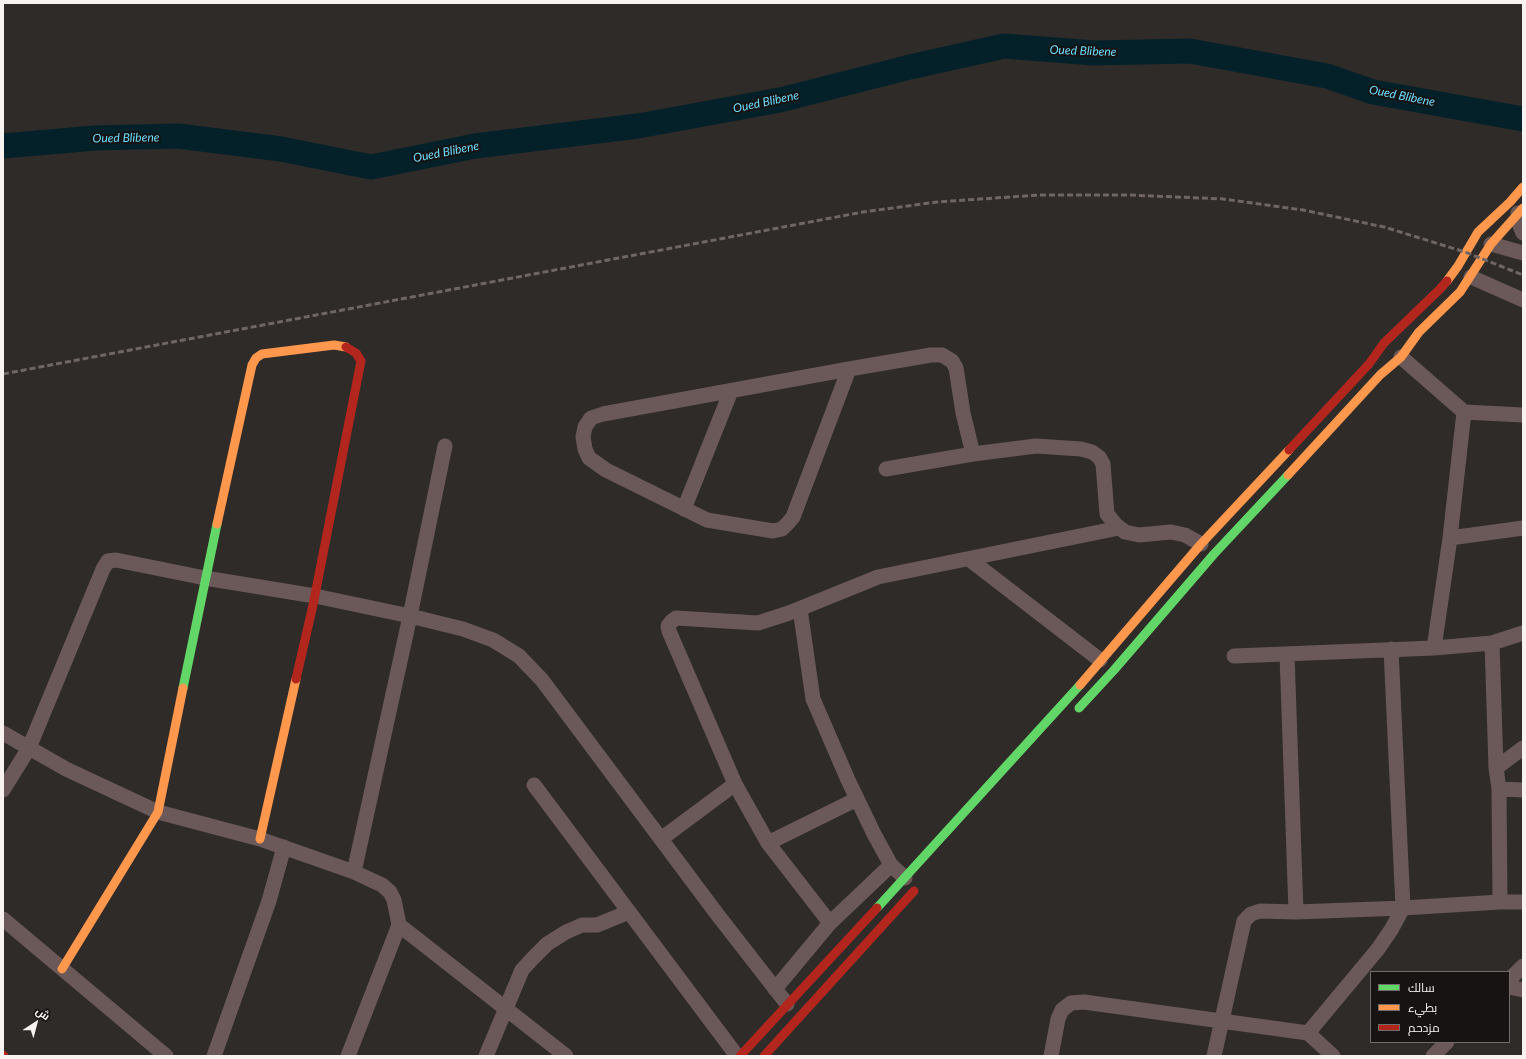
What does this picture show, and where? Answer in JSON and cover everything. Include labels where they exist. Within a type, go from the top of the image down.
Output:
[{"type":"main road","points":[[739,1056],[905,878],[1101,660],[1201,544],[1369,364],[1388,338],[1440,289],[1458,266],[1478,232],[1510,202],[1523,187]]},
{"type":"main road","points":[[1071,717],[1109,676],[1214,554],[1380,375],[1400,358],[1419,332],[1460,292],[1491,244],[1521,211]]},
{"type":"main road","points":[[1388,338],[1399,342],[1400,358]]},
{"type":"main road","points":[[62,970],[158,812],[205,578],[252,365],[256,358],[262,354],[334,345],[345,346],[356,353],[360,361],[315,596],[260,839]]},
{"type":"main road","points":[[1380,348],[1382,355],[1387,361],[1400,358]]},
{"type":"main road","points":[[1109,676],[1105,677],[1098,673],[1101,660],[1113,652],[1118,656],[1119,664]]},
{"type":"main road","points":[[764,1056],[921,883]]},
{"type":"street","points":[[1521,211],[1520,226],[1523,233]]},
{"type":"street","points":[[1491,244],[1523,253]]},
{"type":"street","points":[[1471,277],[1523,300]]},
{"type":"street","points":[[849,369],[793,517],[782,529],[773,531],[708,520],[606,470],[589,458],[583,437],[585,427],[592,418],[603,414],[849,369],[931,355],[942,355],[952,361],[956,368],[963,413],[973,454]]},
{"type":"street","points":[[1400,358],[1464,412],[1523,415]]},
{"type":"street","points":[[684,509],[731,391]]},
{"type":"street","points":[[1434,648],[1450,538],[1464,412]]},
{"type":"street","points":[[354,872],[410,616],[445,446]]},
{"type":"street","points":[[886,469],[973,454],[1036,446],[1092,452],[1099,457],[1103,464],[1108,514],[1116,526],[1125,532],[1139,534],[1171,532],[1185,535],[1201,544]]},
{"type":"street","points":[[830,923],[768,843],[734,784],[668,626],[676,618],[758,623],[800,609],[878,577],[1119,528]]},
{"type":"street","points":[[1450,538],[1523,528]]},
{"type":"street","points":[[969,559],[1101,660]]},
{"type":"street","points":[[3,790],[29,748],[103,569],[108,561],[116,560],[205,578],[315,596],[463,629],[493,640],[519,656],[542,680],[716,914],[787,1004]]},
{"type":"street","points":[[800,609],[813,699],[874,834],[891,865],[905,878]]},
{"type":"street","points":[[1234,656],[1434,648],[1492,642],[1523,633]]},
{"type":"street","points":[[1492,642],[1496,768],[1499,789],[1500,902]]},
{"type":"street","points":[[1308,1033],[1378,949],[1392,930],[1404,908],[1391,649]]},
{"type":"street","points":[[1287,654],[1296,912]]},
{"type":"street","points":[[3,733],[66,769],[158,812],[260,839],[284,847],[354,872],[382,885],[390,892],[394,900],[400,925],[348,1056]]},
{"type":"street","points":[[1496,768],[1523,748]]},
{"type":"street","points":[[660,839],[734,784]]},
{"type":"street","points":[[534,785],[739,1056]]},
{"type":"street","points":[[1499,789],[1523,790]]},
{"type":"street","points":[[768,843],[857,799]]},
{"type":"street","points":[[214,1056],[270,901],[284,847]]},
{"type":"street","points":[[775,989],[830,923],[891,865]]},
{"type":"street","points":[[1214,1056],[1244,921],[1251,914],[1260,911],[1296,912],[1523,902]]},
{"type":"street","points":[[486,1056],[522,970],[547,944],[566,932],[582,925],[597,925],[629,912]]},
{"type":"street","points":[[3,919],[166,1056]]},
{"type":"street","points":[[400,925],[566,1056]]},
{"type":"street","points":[[1510,979],[1523,966]]},
{"type":"street","points":[[1510,987],[1523,990]]},
{"type":"street","points":[[1051,1056],[1058,1019],[1062,1010],[1071,1003],[1084,1002],[1308,1033],[1333,1056]]},
{"type":"street","points":[[1433,1056],[1446,1043]]},
{"type":"waterway","name":"Oued Blibene","points":[[3,146],[95,138],[178,136],[281,149],[371,167],[475,146],[638,126],[780,100],[910,67],[1004,46],[1094,53],[1190,51],[1327,76],[1373,92],[1523,119]]},
{"type":"railway","points":[[3,374],[863,212],[937,202],[1039,195],[1128,195],[1223,199],[1303,210],[1384,227],[1465,252],[1523,275]]},
{"type":"traffic: fast","points":[[1079,708],[1114,670],[1214,554],[1288,475]]},
{"type":"traffic: fast","points":[[183,688],[217,524]]},
{"type":"traffic: fast","points":[[877,908],[1080,685]]},
{"type":"traffic: slow","points":[[1447,281],[1458,266],[1478,232],[1510,202],[1523,187]]},
{"type":"traffic: slow","points":[[1288,475],[1380,375],[1401,357],[1419,332],[1460,292],[1491,244],[1523,208]]},
{"type":"traffic: slow","points":[[217,524],[252,365],[256,358],[262,354],[334,345],[346,347]]},
{"type":"traffic: slow","points":[[1080,685],[1201,544],[1289,450]]},
{"type":"traffic: slow","points":[[260,839],[296,679]]},
{"type":"traffic: slow","points":[[62,969],[158,812],[183,688]]},
{"type":"traffic: jam","points":[[1289,450],[1369,364],[1384,343],[1447,281]]},
{"type":"traffic: jam","points":[[296,679],[313,605],[361,361],[356,353],[346,347]]},
{"type":"traffic: jam","points":[[764,1056],[914,891]]},
{"type":"traffic: jam","points":[[740,1056],[877,908]]}]
